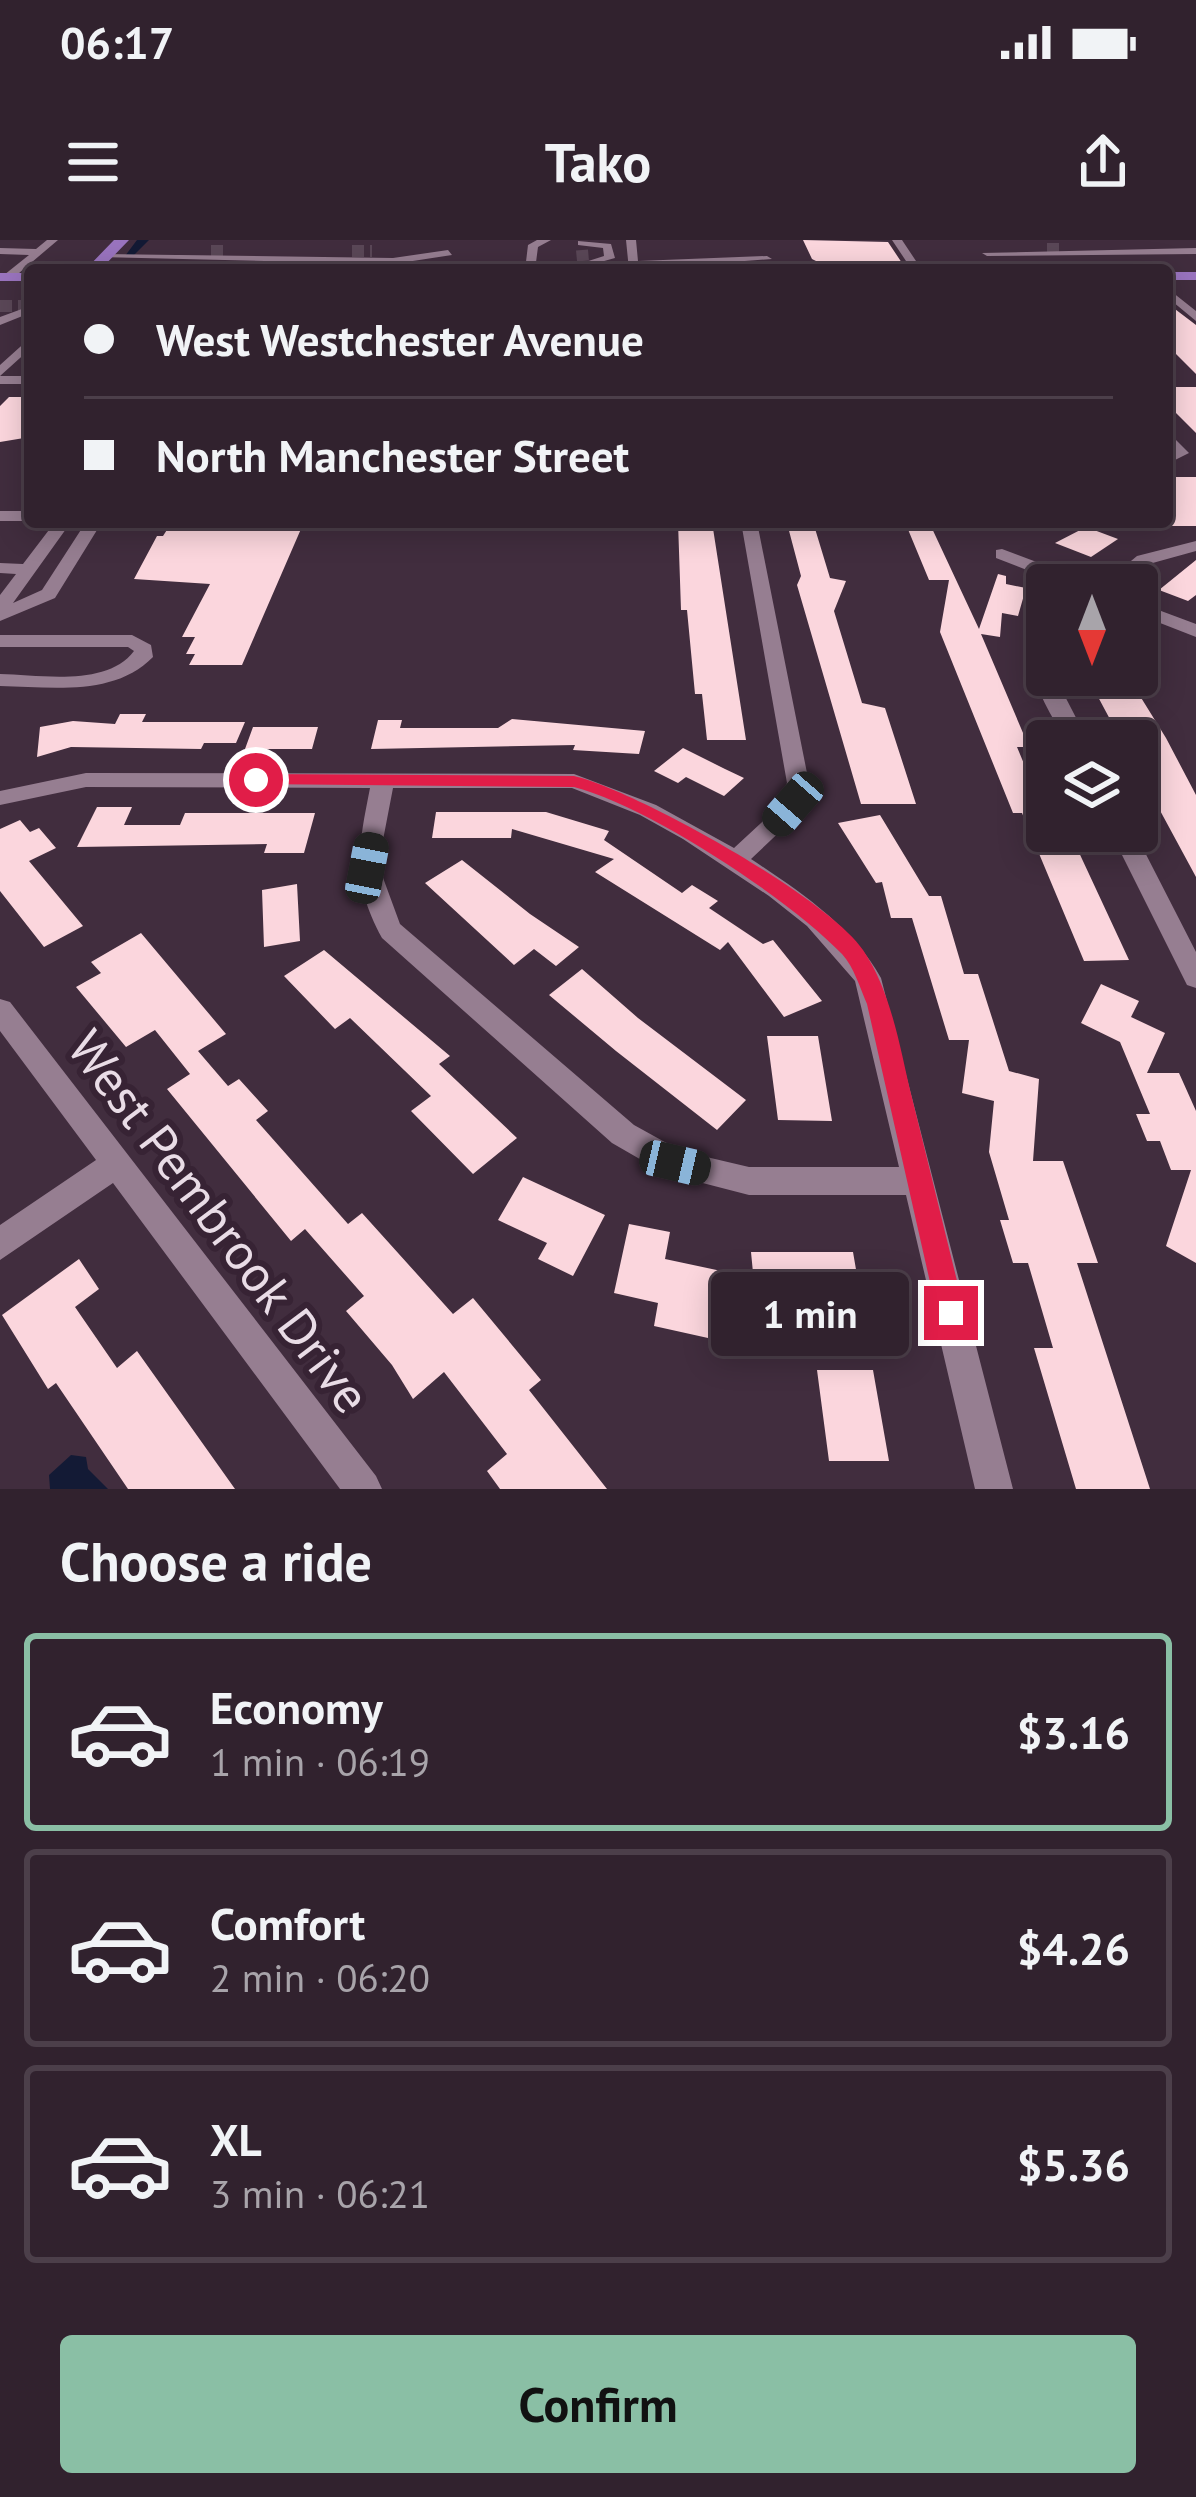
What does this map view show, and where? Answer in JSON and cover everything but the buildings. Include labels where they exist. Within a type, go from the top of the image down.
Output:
[{"type":"main road","points":[[98,264],[122,240]]},
{"type":"street","points":[[4,277],[53,240]]},
{"type":"street","points":[[531,264],[533,245],[546,240]]},
{"type":"street","points":[[632,240],[633,264],[753,260],[766,264]]},
{"type":"street","points":[[975,240],[996,262],[1046,264]]},
{"type":"street","points":[[1120,240],[1136,252]]},
{"type":"street","points":[[1147,240],[1167,264]]},
{"type":"street","points":[[1179,240],[1195,251]]},
{"type":"street","points":[[104,257],[393,261],[450,246]]},
{"type":"street","points":[[996,262],[1048,250],[1195,251]]},
{"type":"street","points":[[1048,250],[1076,252]]},
{"type":"street","points":[[0,251],[39,252]]},
{"type":"street","points":[[170,261],[211,251]]},
{"type":"street","points":[[227,251],[246,261]]},
{"type":"street","points":[[324,261],[352,251]]},
{"type":"street","points":[[372,251],[393,261]]},
{"type":"street","points":[[1173,296],[1196,316]]},
{"type":"street","points":[[0,376],[24,340]]},
{"type":"street","points":[[0,611],[59,528]]},
{"type":"street","points":[[0,611],[49,594],[90,528]]},
{"type":"street","points":[[734,860],[762,839],[793,804],[798,783],[750,528]]},
{"type":"street","points":[[1138,564],[1196,546]]},
{"type":"street","points":[[1002,554],[1027,564]]},
{"type":"street","points":[[0,568],[28,569]]},
{"type":"street","points":[[1158,616],[1196,631]]},
{"type":"street","points":[[0,640],[132,641],[144,649],[143,657],[130,670],[106,678],[0,680]]},
{"type":"street","points":[[0,798],[86,780],[574,782],[609,790],[734,860],[854,952],[878,1004],[994,1489]]},
{"type":"street","points":[[383,780],[367,868],[372,900],[391,931],[622,1134],[675,1163],[748,1181],[919,1181]]},
{"type":"street","points":[[1133,852],[1196,978]]},
{"type":"street","name":"West Pembrook Drive","points":[[0,1010],[363,1489]]},
{"type":"street","points":[[0,1244],[116,1164]]},
{"type":"water","points":[[71,1455],[86,1457],[88,1469],[108,1489],[50,1489],[49,1475]]},
{"type":"waterway","points":[[129,254],[143,240]]},
{"type":"tunnel","points":[[1047,249],[1060,249]]},
{"type":"tunnel","points":[[582,250],[583,261]]},
{"type":"tunnel","points":[[211,251],[227,251]]},
{"type":"tunnel","points":[[352,251],[372,251]]},
{"type":"tunnel","points":[[0,306],[23,306]]},
{"type":"route","points":[[256,780],[574,782],[609,790],[734,860],[816,920],[854,952],[878,1004],[951,1313]]}]
